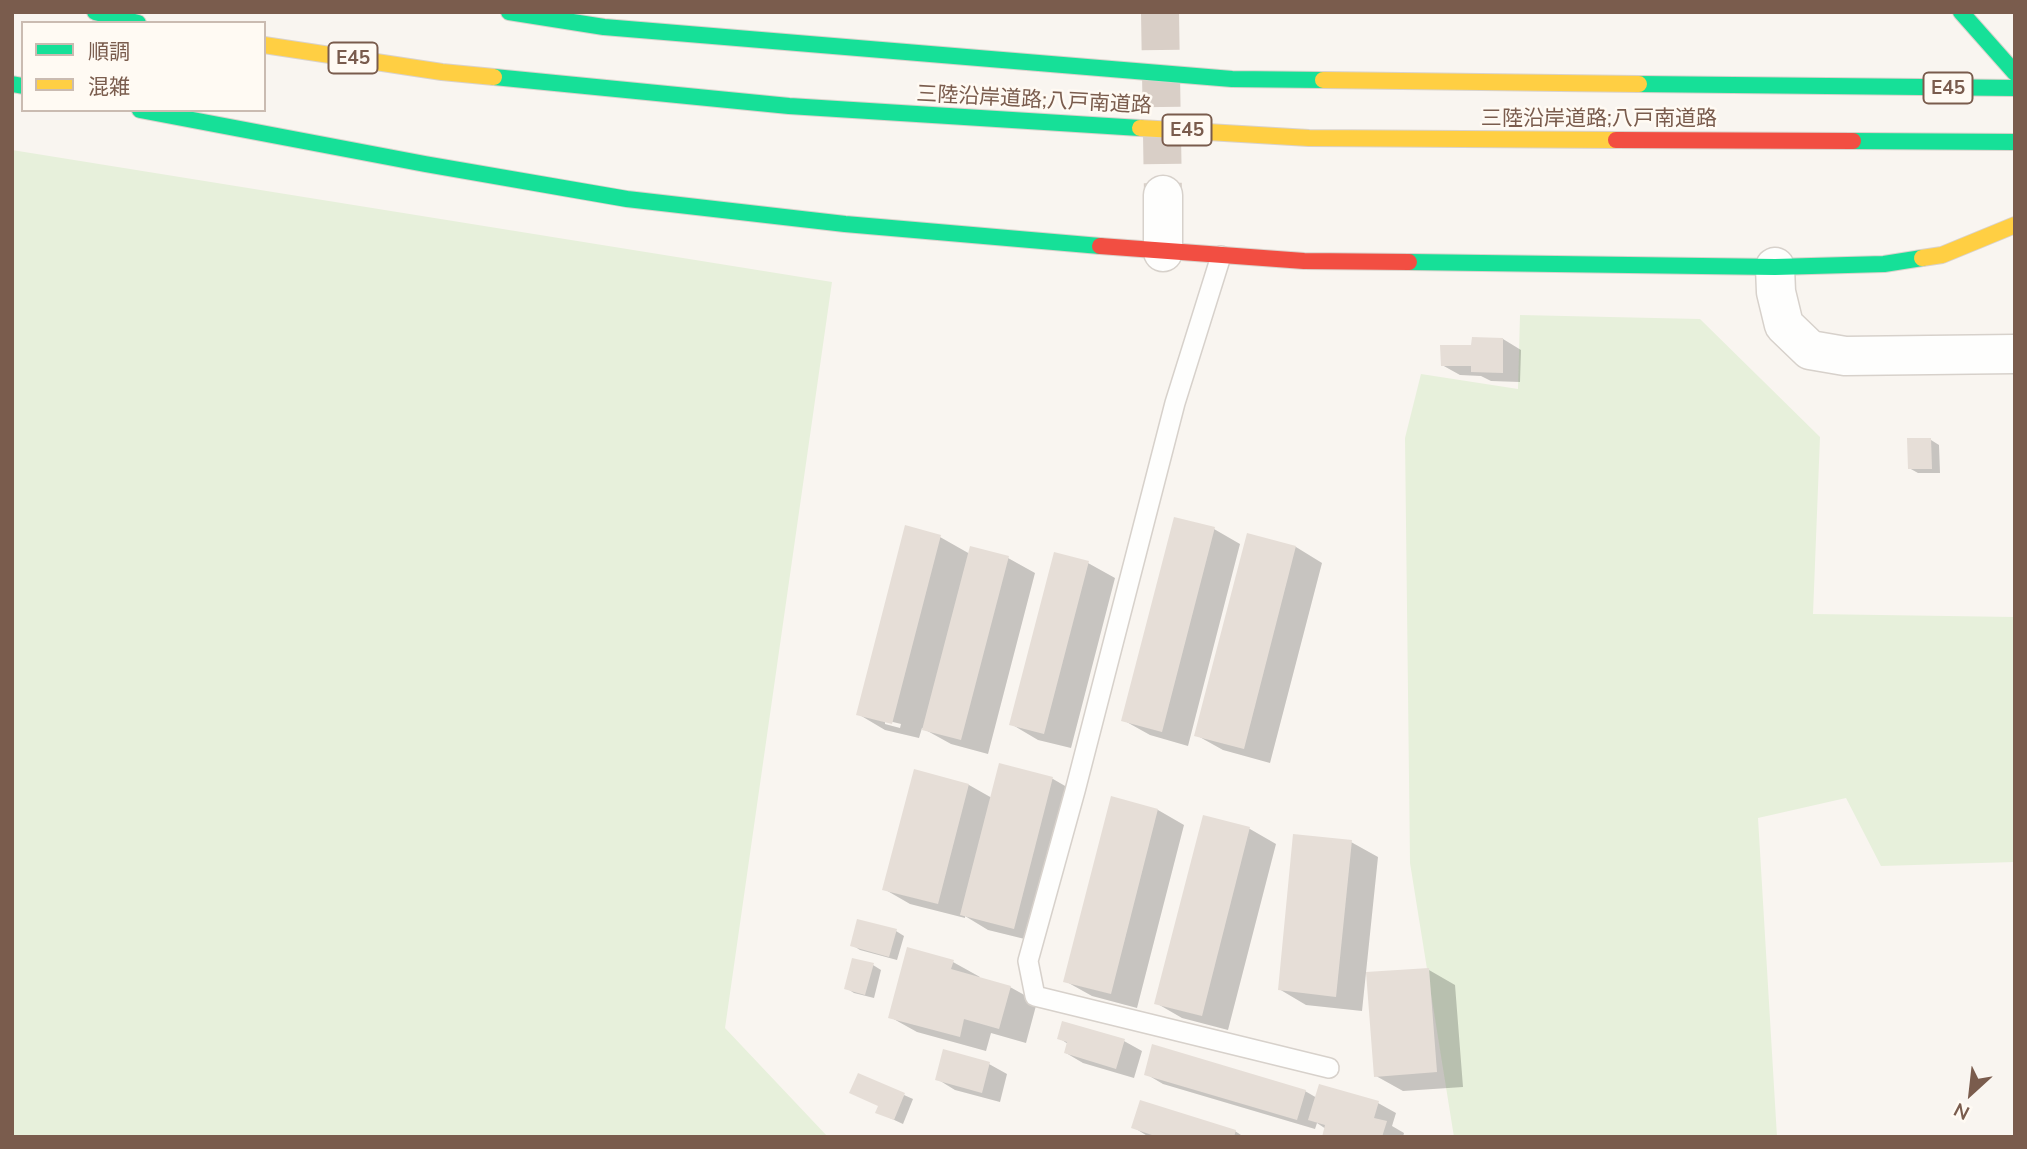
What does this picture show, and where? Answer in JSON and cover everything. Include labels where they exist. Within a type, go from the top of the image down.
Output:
[{"type":"main road","points":[[95,12],[130,21]]},
{"type":"main road","name":"三陸沿岸道路;八戸南道路","points":[[509,12],[604,27],[1232,79],[2015,88]]},
{"type":"main road","points":[[1961,12],[2015,73]]},
{"type":"main road","name":"三陸沿岸道路;八戸南道路","points":[[266,45],[442,72],[789,106],[1281,136],[2015,142]]},
{"type":"main road","points":[[150,112],[411,162],[627,199],[845,224],[1163,253],[1304,261],[1774,267],[1884,264],[1942,255],[2015,225]]},
{"type":"street","points":[[1163,195],[1163,253]]},
{"type":"street","points":[[1774,267],[1776,292],[1784,325],[1810,350],[1844,356],[2015,354]]},
{"type":"lane","points":[[1221,256],[1175,403],[1075,792],[1028,961],[1035,996],[1329,1068]]},
{"type":"green space","points":[[12,150],[832,282],[725,1028],[828,1137],[12,1137]]},
{"type":"green space","points":[[1520,315],[1700,319],[1820,437],[1813,614],[2015,617],[2015,862],[1881,866],[1846,798],[1758,818],[1777,1137],[1454,1137],[1410,863],[1405,438],[1421,374],[1518,389]]},
{"type":"building","points":[[1472,337],[1503,338],[1503,373],[1471,372],[1471,366],[1441,366],[1440,345],[1471,345]]},
{"type":"building","points":[[1907,438],[1931,438],[1932,469],[1908,469]]},
{"type":"building","points":[[1174,517],[1215,527],[1162,732],[1121,721]]},
{"type":"building","points":[[905,525],[941,535],[892,724],[856,715]]},
{"type":"building","points":[[1247,533],[1296,546],[1244,749],[1194,736]]},
{"type":"building","points":[[970,546],[1009,556],[961,740],[922,730]]},
{"type":"building","points":[[1054,552],[1089,561],[1044,734],[1009,725]]},
{"type":"building","points":[[999,763],[1053,777],[1014,929],[960,915]]},
{"type":"building","points":[[914,769],[969,784],[938,904],[882,890]]},
{"type":"building","points":[[1111,796],[1158,809],[1111,994],[1063,982]]},
{"type":"building","points":[[1203,815],[1250,827],[1202,1016],[1154,1004]]},
{"type":"building","points":[[1293,834],[1352,840],[1336,997],[1278,990]]},
{"type":"building","points":[[857,919],[897,929],[889,957],[850,946]]},
{"type":"building","points":[[907,947],[954,960],[951,969],[1011,986],[999,1029],[964,1019],[960,1037],[888,1018]]},
{"type":"building","points":[[852,958],[874,963],[865,995],[844,989]]},
{"type":"building","points":[[1429,968],[1437,1072],[1374,1077],[1366,972]]},
{"type":"building","points":[[1062,1021],[1125,1039],[1116,1069],[1064,1053],[1067,1042],[1057,1039]]},
{"type":"building","points":[[1152,1044],[1306,1090],[1297,1120],[1144,1075]]},
{"type":"building","points":[[943,1049],[990,1062],[982,1093],[935,1080]]},
{"type":"building","points":[[858,1073],[905,1093],[894,1120],[875,1113],[878,1106],[849,1093]]},
{"type":"building","points":[[1319,1084],[1379,1101],[1374,1118],[1387,1121],[1382,1137],[1322,1137],[1325,1125],[1308,1120]]},
{"type":"building","points":[[1140,1100],[1236,1130],[1234,1137],[1158,1137],[1131,1128]]},
{"type":"tunnel","points":[[1160,12],[1163,195]]},
{"type":"traffic: fast","points":[[95,12],[130,21]]},
{"type":"traffic: fast","points":[[509,12],[604,27],[1232,79],[1323,80]]},
{"type":"traffic: fast","points":[[1961,12],[2015,73]]},
{"type":"traffic: fast","points":[[494,77],[789,106],[1140,128]]},
{"type":"traffic: fast","points":[[12,84],[21,86]]},
{"type":"traffic: fast","points":[[1639,84],[2015,88]]},
{"type":"traffic: fast","points":[[151,112],[627,199],[845,224],[1100,246]]},
{"type":"traffic: fast","points":[[1853,141],[2015,142]]},
{"type":"traffic: fast","points":[[1409,262],[1775,267],[1884,264],[1922,258]]},
{"type":"traffic: slow","points":[[266,45],[442,72],[494,77]]},
{"type":"traffic: slow","points":[[1323,80],[1639,84]]},
{"type":"traffic: slow","points":[[1140,128],[1309,138],[1616,140]]},
{"type":"traffic: slow","points":[[1922,258],[1942,255],[2015,225]]},
{"type":"traffic: jam","points":[[1616,140],[1853,141]]},
{"type":"traffic: jam","points":[[1100,246],[1304,261],[1409,262]]}]
